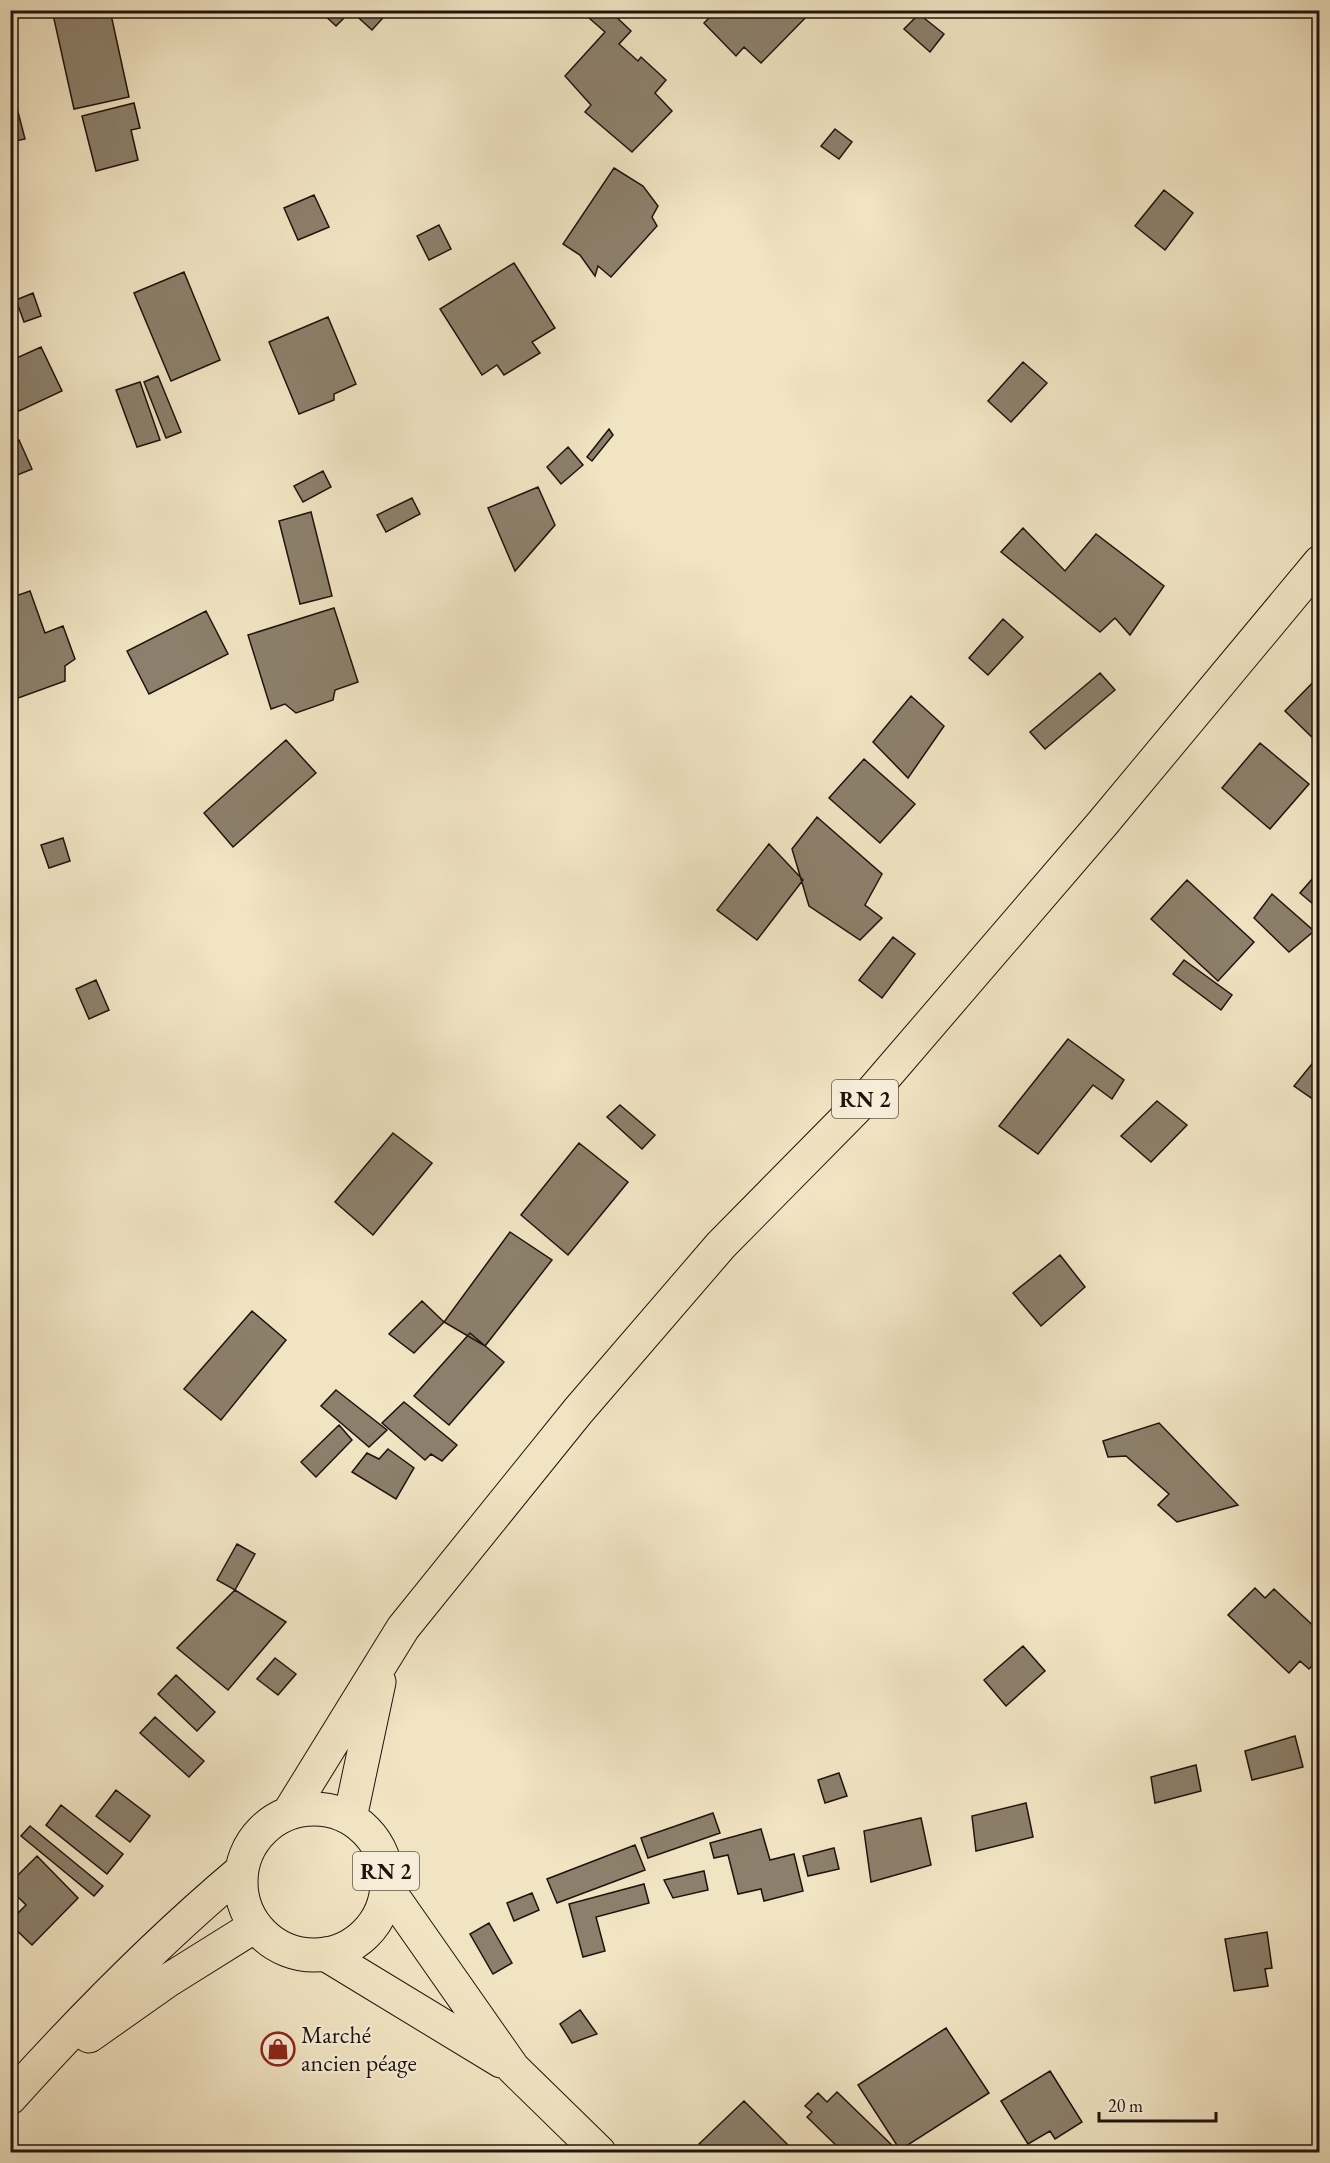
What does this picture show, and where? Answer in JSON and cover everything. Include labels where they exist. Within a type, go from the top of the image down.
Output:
[{"type":"main road","name":"RN 2","points":[[290,1811],[321,1809],[350,1818],[367,1831],[379,1847],[386,1867],[387,1888],[384,1907],[374,1924],[361,1938],[344,1948],[325,1954],[306,1954],[286,1950],[269,1940],[255,1926],[246,1910],[241,1892],[241,1870],[249,1847],[257,1836],[266,1826],[290,1811],[403,1628],[578,1411],[721,1245],[870,1094],[1102,824],[1320,562]]},
{"type":"main road","name":"RN 2","points":[[350,1818],[385,1657]]},
{"type":"main road","name":"RN 2","points":[[10,2098],[188,1915],[241,1870]]},
{"type":"main road","points":[[387,1888],[513,2068],[599,2152]]},
{"type":"main road","name":"RN 2","points":[[35,2071],[167,1981],[255,1926]]},
{"type":"main road","points":[[325,1954],[513,2068]]},
{"type":"building","points":[[52,10],[110,10],[129,97],[74,109]]},
{"type":"building","points":[[319,10],[390,10],[372,30],[351,11],[336,26]]},
{"type":"building","points":[[596,10],[609,10],[631,31],[619,44],[638,61],[641,57],[666,80],[655,93],[672,111],[632,152],[585,112],[591,105],[565,76],[605,32],[589,18]]},
{"type":"building","points":[[717,10],[813,10],[761,63],[744,47],[736,56],[704,23]]},
{"type":"building","points":[[919,14],[944,34],[930,52],[904,29]]},
{"type":"building","points":[[10,81],[25,139],[10,142]]},
{"type":"building","points":[[134,103],[140,128],[131,130],[138,160],[96,171],[82,116]]},
{"type":"building","points":[[835,129],[852,142],[839,159],[821,146]]},
{"type":"building","points":[[614,168],[643,186],[658,206],[652,217],[657,226],[611,277],[598,266],[595,276],[580,255],[563,244]]},
{"type":"building","points":[[1164,190],[1193,213],[1165,250],[1135,226]]},
{"type":"building","points":[[314,195],[329,227],[298,240],[284,208]]},
{"type":"building","points":[[439,225],[451,249],[429,260],[417,236]]},
{"type":"building","points":[[514,263],[555,328],[532,342],[540,353],[504,375],[497,365],[482,375],[440,309]]},
{"type":"building","points":[[184,272],[220,360],[171,381],[134,293]]},
{"type":"building","points":[[33,293],[41,316],[24,322],[16,300]]},
{"type":"building","points":[[328,317],[356,384],[334,394],[334,400],[299,414],[269,342]]},
{"type":"building","points":[[41,347],[62,391],[19,411],[10,393],[10,361]]},
{"type":"building","points":[[1023,362],[1047,383],[1011,422],[988,401]]},
{"type":"building","points":[[158,376],[181,432],[166,438],[144,382]]},
{"type":"building","points":[[140,382],[160,440],[137,447],[116,390]]},
{"type":"building","points":[[609,429],[613,435],[592,461],[587,457]]},
{"type":"building","points":[[19,440],[32,469],[10,478],[10,444]]},
{"type":"building","points":[[568,447],[583,465],[561,484],[547,467]]},
{"type":"building","points":[[323,471],[331,487],[303,502],[294,486]]},
{"type":"building","points":[[538,487],[555,525],[515,571],[488,508]]},
{"type":"building","points":[[412,498],[420,514],[386,532],[377,515]]},
{"type":"building","points":[[311,512],[332,596],[300,604],[279,521]]},
{"type":"building","points":[[1023,528],[1065,571],[1096,534],[1164,586],[1130,635],[1115,618],[1100,632],[1001,552]]},
{"type":"building","points":[[30,591],[45,633],[63,626],[75,659],[65,666],[65,681],[10,701],[10,598]]},
{"type":"building","points":[[334,608],[358,682],[335,690],[333,700],[296,713],[285,704],[271,709],[248,635]]},
{"type":"building","points":[[206,611],[228,654],[149,694],[127,651]]},
{"type":"building","points":[[1003,619],[1023,637],[988,675],[969,658]]},
{"type":"building","points":[[1100,673],[1115,690],[1045,749],[1030,732]]},
{"type":"building","points":[[1320,675],[1320,745],[1285,711]]},
{"type":"building","points":[[911,696],[944,726],[908,778],[873,742]]},
{"type":"building","points":[[286,740],[316,773],[233,847],[204,813]]},
{"type":"building","points":[[1260,743],[1309,784],[1270,829],[1222,788]]},
{"type":"building","points":[[864,759],[915,804],[880,843],[829,798]]},
{"type":"building","points":[[817,817],[882,874],[865,905],[882,918],[860,940],[809,906],[792,849]]},
{"type":"building","points":[[63,838],[70,861],[49,868],[41,845]]},
{"type":"building","points":[[769,844],[803,880],[757,940],[717,910]]},
{"type":"building","points":[[1320,870],[1320,910],[1300,893]]},
{"type":"building","points":[[1187,880],[1254,942],[1218,981],[1151,919]]},
{"type":"building","points":[[1272,894],[1314,931],[1289,952],[1254,918]]},
{"type":"building","points":[[893,937],[915,954],[882,998],[859,980]]},
{"type":"building","points":[[1184,960],[1232,995],[1221,1010],[1173,974]]},
{"type":"building","points":[[96,980],[109,1010],[89,1019],[76,989]]},
{"type":"building","points":[[1068,1039],[1124,1080],[1112,1099],[1093,1085],[1038,1154],[999,1126]]},
{"type":"building","points":[[1320,1054],[1320,1104],[1294,1086]]},
{"type":"building","points":[[1157,1101],[1187,1125],[1151,1162],[1121,1136]]},
{"type":"building","points":[[620,1105],[655,1135],[642,1149],[607,1117]]},
{"type":"building","points":[[393,1133],[432,1163],[373,1235],[335,1202]]},
{"type":"building","points":[[579,1143],[628,1182],[568,1255],[521,1215]]},
{"type":"building","points":[[510,1232],[552,1260],[485,1346],[444,1322]]},
{"type":"building","points":[[1060,1255],[1085,1287],[1041,1326],[1013,1293]]},
{"type":"building","points":[[422,1301],[444,1322],[414,1353],[389,1334]]},
{"type":"building","points":[[252,1311],[286,1340],[221,1420],[184,1389]]},
{"type":"building","points":[[470,1333],[504,1362],[449,1425],[414,1396]]},
{"type":"building","points":[[336,1390],[387,1430],[369,1447],[321,1406]]},
{"type":"building","points":[[404,1402],[457,1445],[442,1461],[431,1454],[425,1460],[382,1423]]},
{"type":"building","points":[[1159,1423],[1238,1505],[1177,1522],[1158,1505],[1169,1494],[1126,1456],[1108,1457],[1103,1441]]},
{"type":"building","points":[[339,1425],[352,1440],[316,1477],[301,1462]]},
{"type":"building","points":[[388,1449],[414,1468],[396,1499],[352,1472],[367,1453],[379,1459]]},
{"type":"building","points":[[237,1544],[255,1554],[235,1590],[217,1580]]},
{"type":"building","points":[[1255,1588],[1265,1598],[1274,1589],[1320,1632],[1320,1658],[1309,1669],[1300,1661],[1289,1673],[1228,1615]]},
{"type":"building","points":[[235,1590],[286,1622],[228,1690],[177,1648]]},
{"type":"building","points":[[1023,1646],[1045,1671],[1006,1706],[984,1680]]},
{"type":"building","points":[[275,1658],[296,1674],[278,1695],[257,1679]]},
{"type":"building","points":[[176,1675],[215,1712],[197,1731],[158,1694]]},
{"type":"building","points":[[155,1717],[204,1761],[189,1777],[140,1733]]},
{"type":"building","points":[[1295,1736],[1303,1767],[1252,1780],[1245,1751]]},
{"type":"building","points":[[1196,1765],[1201,1791],[1155,1803],[1151,1777]]},
{"type":"building","points":[[839,1773],[847,1796],[825,1803],[818,1780]]},
{"type":"building","points":[[116,1790],[150,1816],[130,1842],[96,1816]]},
{"type":"building","points":[[1026,1803],[1033,1837],[976,1851],[972,1816]]},
{"type":"building","points":[[61,1805],[123,1854],[107,1874],[46,1825]]},
{"type":"building","points":[[713,1813],[720,1833],[648,1858],[641,1838]]},
{"type":"building","points":[[921,1818],[931,1865],[871,1882],[864,1831]]},
{"type":"building","points":[[30,1826],[103,1886],[94,1896],[21,1836]]},
{"type":"building","points":[[761,1829],[770,1860],[794,1854],[803,1891],[764,1901],[761,1889],[738,1894],[728,1855],[714,1858],[710,1843]]},
{"type":"building","points":[[635,1845],[645,1870],[557,1903],[547,1879]]},
{"type":"building","points":[[834,1848],[839,1869],[808,1876],[803,1856]]},
{"type":"building","points":[[37,1856],[78,1898],[32,1945],[10,1924],[10,1921],[26,1905],[10,1889],[10,1883]]},
{"type":"building","points":[[704,1871],[708,1890],[673,1898],[664,1880]]},
{"type":"building","points":[[644,1884],[649,1903],[596,1917],[605,1951],[583,1957],[569,1904]]},
{"type":"building","points":[[532,1893],[539,1910],[514,1921],[507,1903]]},
{"type":"building","points":[[489,1923],[512,1963],[493,1974],[470,1934]]},
{"type":"building","points":[[1267,1932],[1272,1968],[1265,1969],[1268,1986],[1234,1991],[1225,1939]]},
{"type":"building","points":[[580,2010],[597,2034],[572,2043],[560,2024]]},
{"type":"building","points":[[946,2028],[989,2093],[900,2150],[858,2085]]},
{"type":"building","points":[[1050,2071],[1082,2122],[1055,2139],[1050,2131],[1028,2144],[1001,2101]]},
{"type":"building","points":[[837,2092],[899,2152],[843,2152],[807,2117],[812,2112],[805,2106],[818,2093],[827,2102]]},
{"type":"building","points":[[744,2101],[795,2152],[707,2152],[699,2144]]},
{"type":"place","name":"Marché ancien péage","points":[[278,2049]]}]
